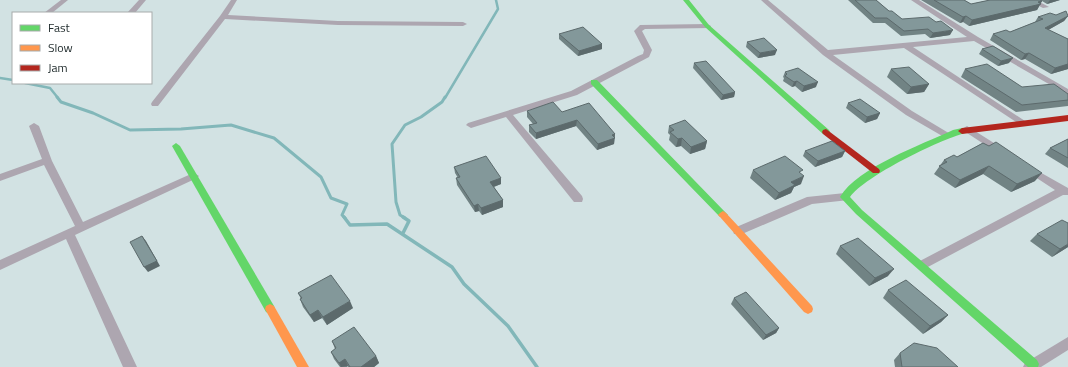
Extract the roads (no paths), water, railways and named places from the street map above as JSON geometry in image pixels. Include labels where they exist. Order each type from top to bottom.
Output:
[{"type":"street","points":[[49,12],[65,0]]},
{"type":"street","points":[[132,12],[143,0]]},
{"type":"street","points":[[154,104],[223,18],[234,0]]},
{"type":"street","points":[[686,0],[707,26],[813,122],[876,171]]},
{"type":"street","points":[[764,0],[826,53],[909,113],[947,135]]},
{"type":"street","points":[[914,0],[975,39],[1067,90]]},
{"type":"street","points":[[1030,0],[1045,7]]},
{"type":"street","points":[[223,18],[338,23],[463,24]]},
{"type":"street","points":[[471,125],[574,93],[646,55],[648,50],[638,31],[643,27],[707,26]]},
{"type":"street","points":[[826,53],[975,39]]},
{"type":"street","points":[[905,46],[1022,123]]},
{"type":"street","points":[[594,82],[738,231],[808,309]]},
{"type":"street","points":[[507,113],[578,199]]},
{"type":"street","points":[[845,197],[847,191],[852,186],[876,171],[947,135],[966,129],[1068,118]]},
{"type":"street","points":[[34,126],[47,161],[80,228]]},
{"type":"street","points":[[966,129],[1065,192]]},
{"type":"street","points":[[176,146],[301,366]]},
{"type":"street","points":[[0,178],[47,161]]},
{"type":"street","points":[[0,265],[194,176]]},
{"type":"street","points":[[922,266],[1065,192]]},
{"type":"street","points":[[738,231],[811,200],[845,197]]},
{"type":"street","points":[[845,197],[859,212],[922,266],[1032,366],[1068,343]]},
{"type":"street","points":[[69,233],[130,367]]},
{"type":"waterway","points":[[445,98],[498,9],[496,0]]},
{"type":"waterway","points":[[0,78],[12,80]]},
{"type":"waterway","points":[[30,84],[50,88],[58,98]]},
{"type":"waterway","points":[[57,97],[61,102],[93,113],[130,130],[181,129],[231,125],[274,138],[321,177],[331,198],[347,204],[342,215],[344,217]]},
{"type":"waterway","points":[[405,218],[400,215],[396,202],[392,144],[405,125],[421,117],[442,102],[445,97]]},
{"type":"waterway","points":[[344,217],[350,225],[387,224],[452,267],[464,284],[508,326],[537,367]]},
{"type":"waterway","points":[[403,217],[409,221],[403,233]]}]
